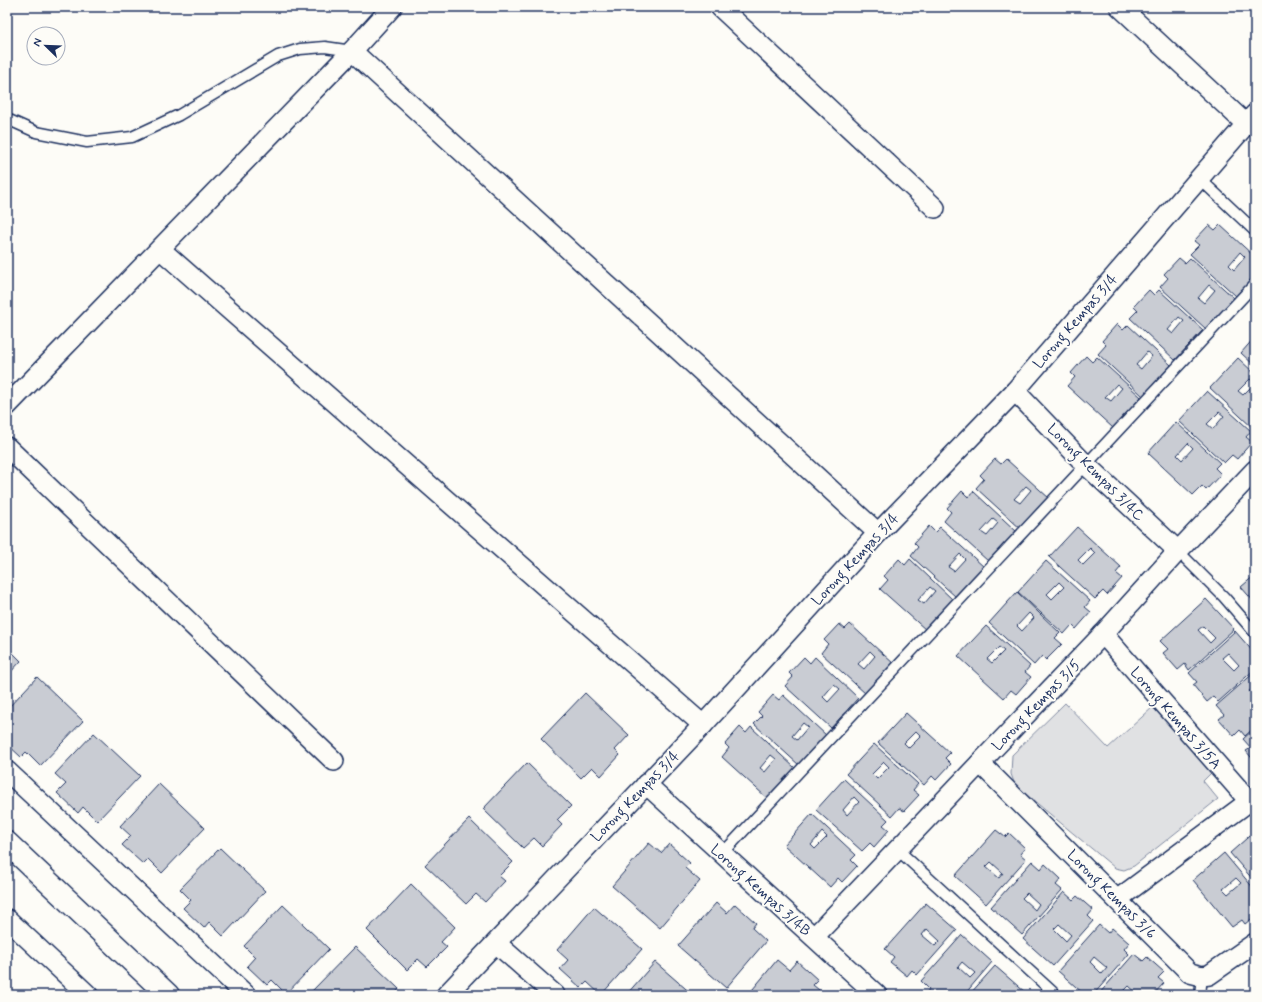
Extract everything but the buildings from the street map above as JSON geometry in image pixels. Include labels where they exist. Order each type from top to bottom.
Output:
[{"type":"street","points":[[7,406],[392,7]]},
{"type":"street","points":[[720,7],[935,208]]},
{"type":"street","points":[[1120,7],[1251,119]]},
{"type":"street","points":[[352,50],[878,533]]},
{"type":"street","name":"Lorong Kempas 3/4","points":[[446,995],[703,726],[878,533],[1015,391],[1251,119]]},
{"type":"street","points":[[160,249],[703,726]]},
{"type":"street","name":"Lorong Kempas 3/4C","points":[[1015,391],[1086,465],[1178,552]]},
{"type":"street","points":[[7,447],[334,761]]},
{"type":"street","name":"Lorong Kempas 3/5","points":[[814,938],[1103,634],[1255,470]]},
{"type":"street","name":"Lorong Kempas 3/5A","points":[[1103,634],[1252,799]]},
{"type":"street","name":"Lorong Kempas 3/6","points":[[980,763],[1118,899],[1190,973],[1202,976]]},
{"type":"street","points":[[7,771],[246,995]]},
{"type":"street","name":"Lorong Kempas 3/4B","points":[[646,784],[877,995]]},
{"type":"street","points":[[1118,899],[1252,799]]},
{"type":"street","points":[[7,843],[168,995]]},
{"type":"street","points":[[7,919],[88,995]]},
{"type":"street","points":[[496,943],[556,995]]},
{"type":"street","points":[[1202,976],[1216,971],[1255,943]]},
{"type":"lane","points":[[7,119],[36,132],[87,142],[132,137],[179,115],[278,56],[300,49],[325,47],[352,50]]},
{"type":"lane","points":[[1200,178],[1255,231]]},
{"type":"lane","points":[[722,854],[1255,284]]},
{"type":"lane","points":[[1178,552],[1224,597],[1255,633]]},
{"type":"lane","points":[[898,850],[1056,995]]},
{"type":"lane","points":[[1200,995],[1202,976]]},
{"type":"shaded area","points":[[1065,703],[1108,748],[1153,707],[1212,772],[1203,781],[1218,799],[1134,866],[1124,870],[1115,868],[1015,785],[1011,774],[1012,755]]}]
